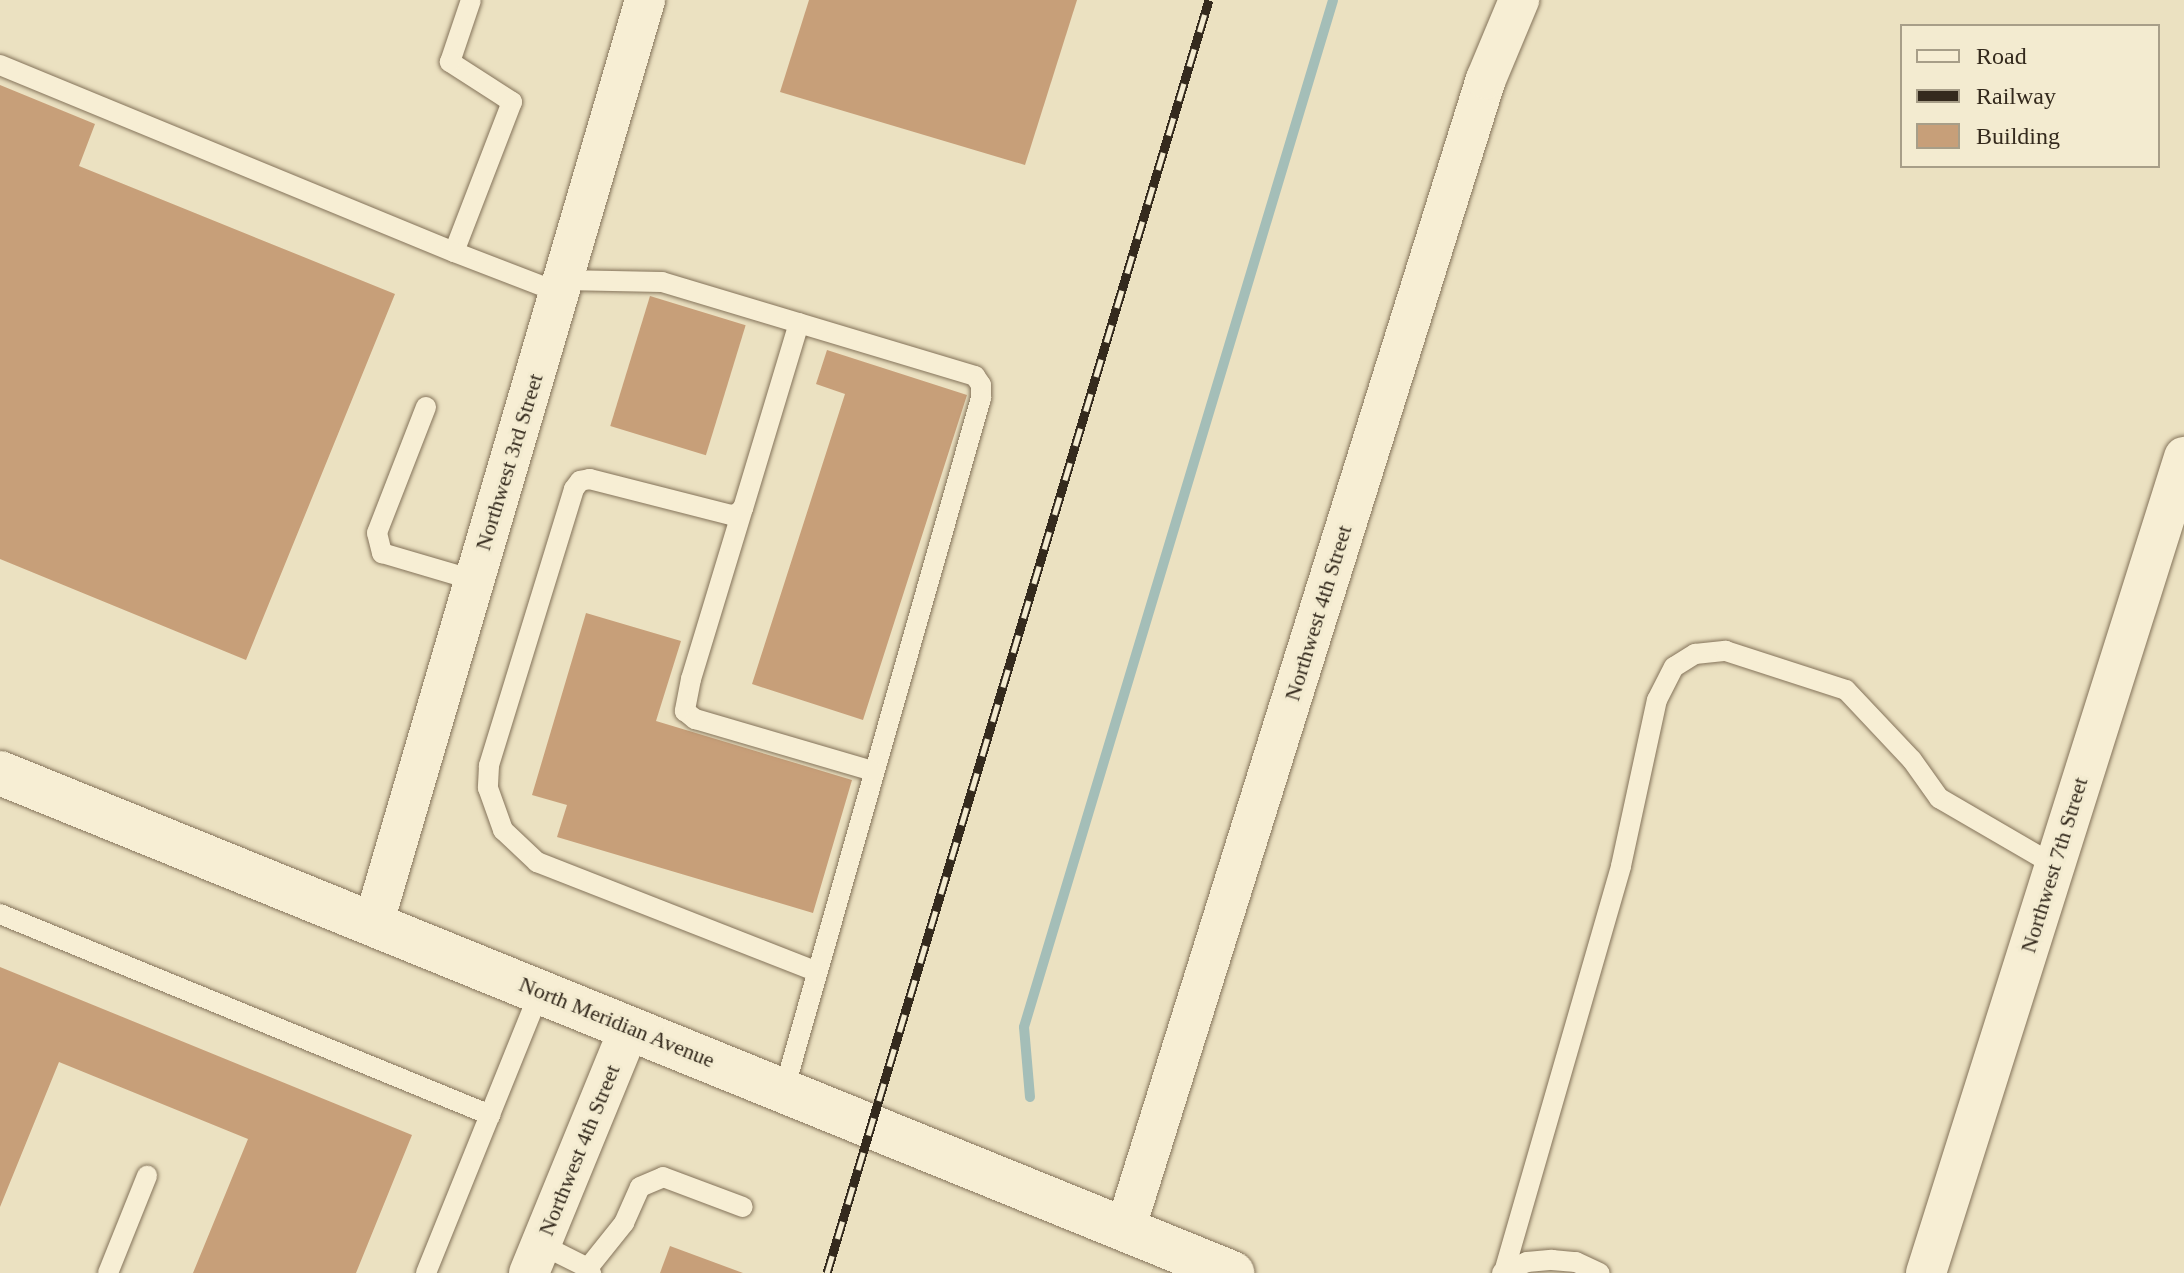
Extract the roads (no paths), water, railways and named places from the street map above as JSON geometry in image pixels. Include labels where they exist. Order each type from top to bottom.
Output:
[{"type":"main road","name":"North Meridian Avenue","points":[[0,773],[1232,1273]]},
{"type":"street","name":"Northwest 3rd Street","points":[[373,925],[645,0]]},
{"type":"street","name":"Northwest 4th Street","points":[[1125,1230],[1486,79],[1519,0]]},
{"type":"street","name":"Northwest 7th Street","points":[[1926,1273],[2184,457]]},
{"type":"street","name":"Northwest 4th Street","points":[[535,1259],[630,1027]]},
{"type":"lane","points":[[454,252],[512,102],[450,62],[471,0]]},
{"type":"lane","points":[[0,65],[454,252],[561,286],[662,282],[975,376],[981,385],[981,398],[784,1090]]},
{"type":"lane","points":[[799,323],[691,679],[685,711],[695,719],[873,771]]},
{"type":"lane","points":[[426,407],[377,533],[382,553],[474,580]]},
{"type":"lane","points":[[743,508],[731,515],[590,479],[580,481],[574,489],[489,766],[488,788],[503,830],[537,862],[817,972]]},
{"type":"lane","points":[[1503,1272],[1621,866],[1657,700],[1674,667],[1695,654],[1726,651],[1846,690],[1912,760],[1939,798],[2054,865]]},
{"type":"lane","points":[[0,914],[490,1115]]},
{"type":"lane","points":[[426,1273],[540,991]]},
{"type":"lane","points":[[108,1273],[147,1176]]},
{"type":"lane","points":[[535,1259],[590,1270],[624,1223],[640,1187],[663,1177],[743,1207]]},
{"type":"lane","points":[[1503,1272],[1527,1262],[1552,1260],[1576,1262],[1600,1273]]},
{"type":"waterway","points":[[1030,1097],[1024,1027],[1333,0]]},
{"type":"railway","points":[[827,1273],[1209,0]]}]
